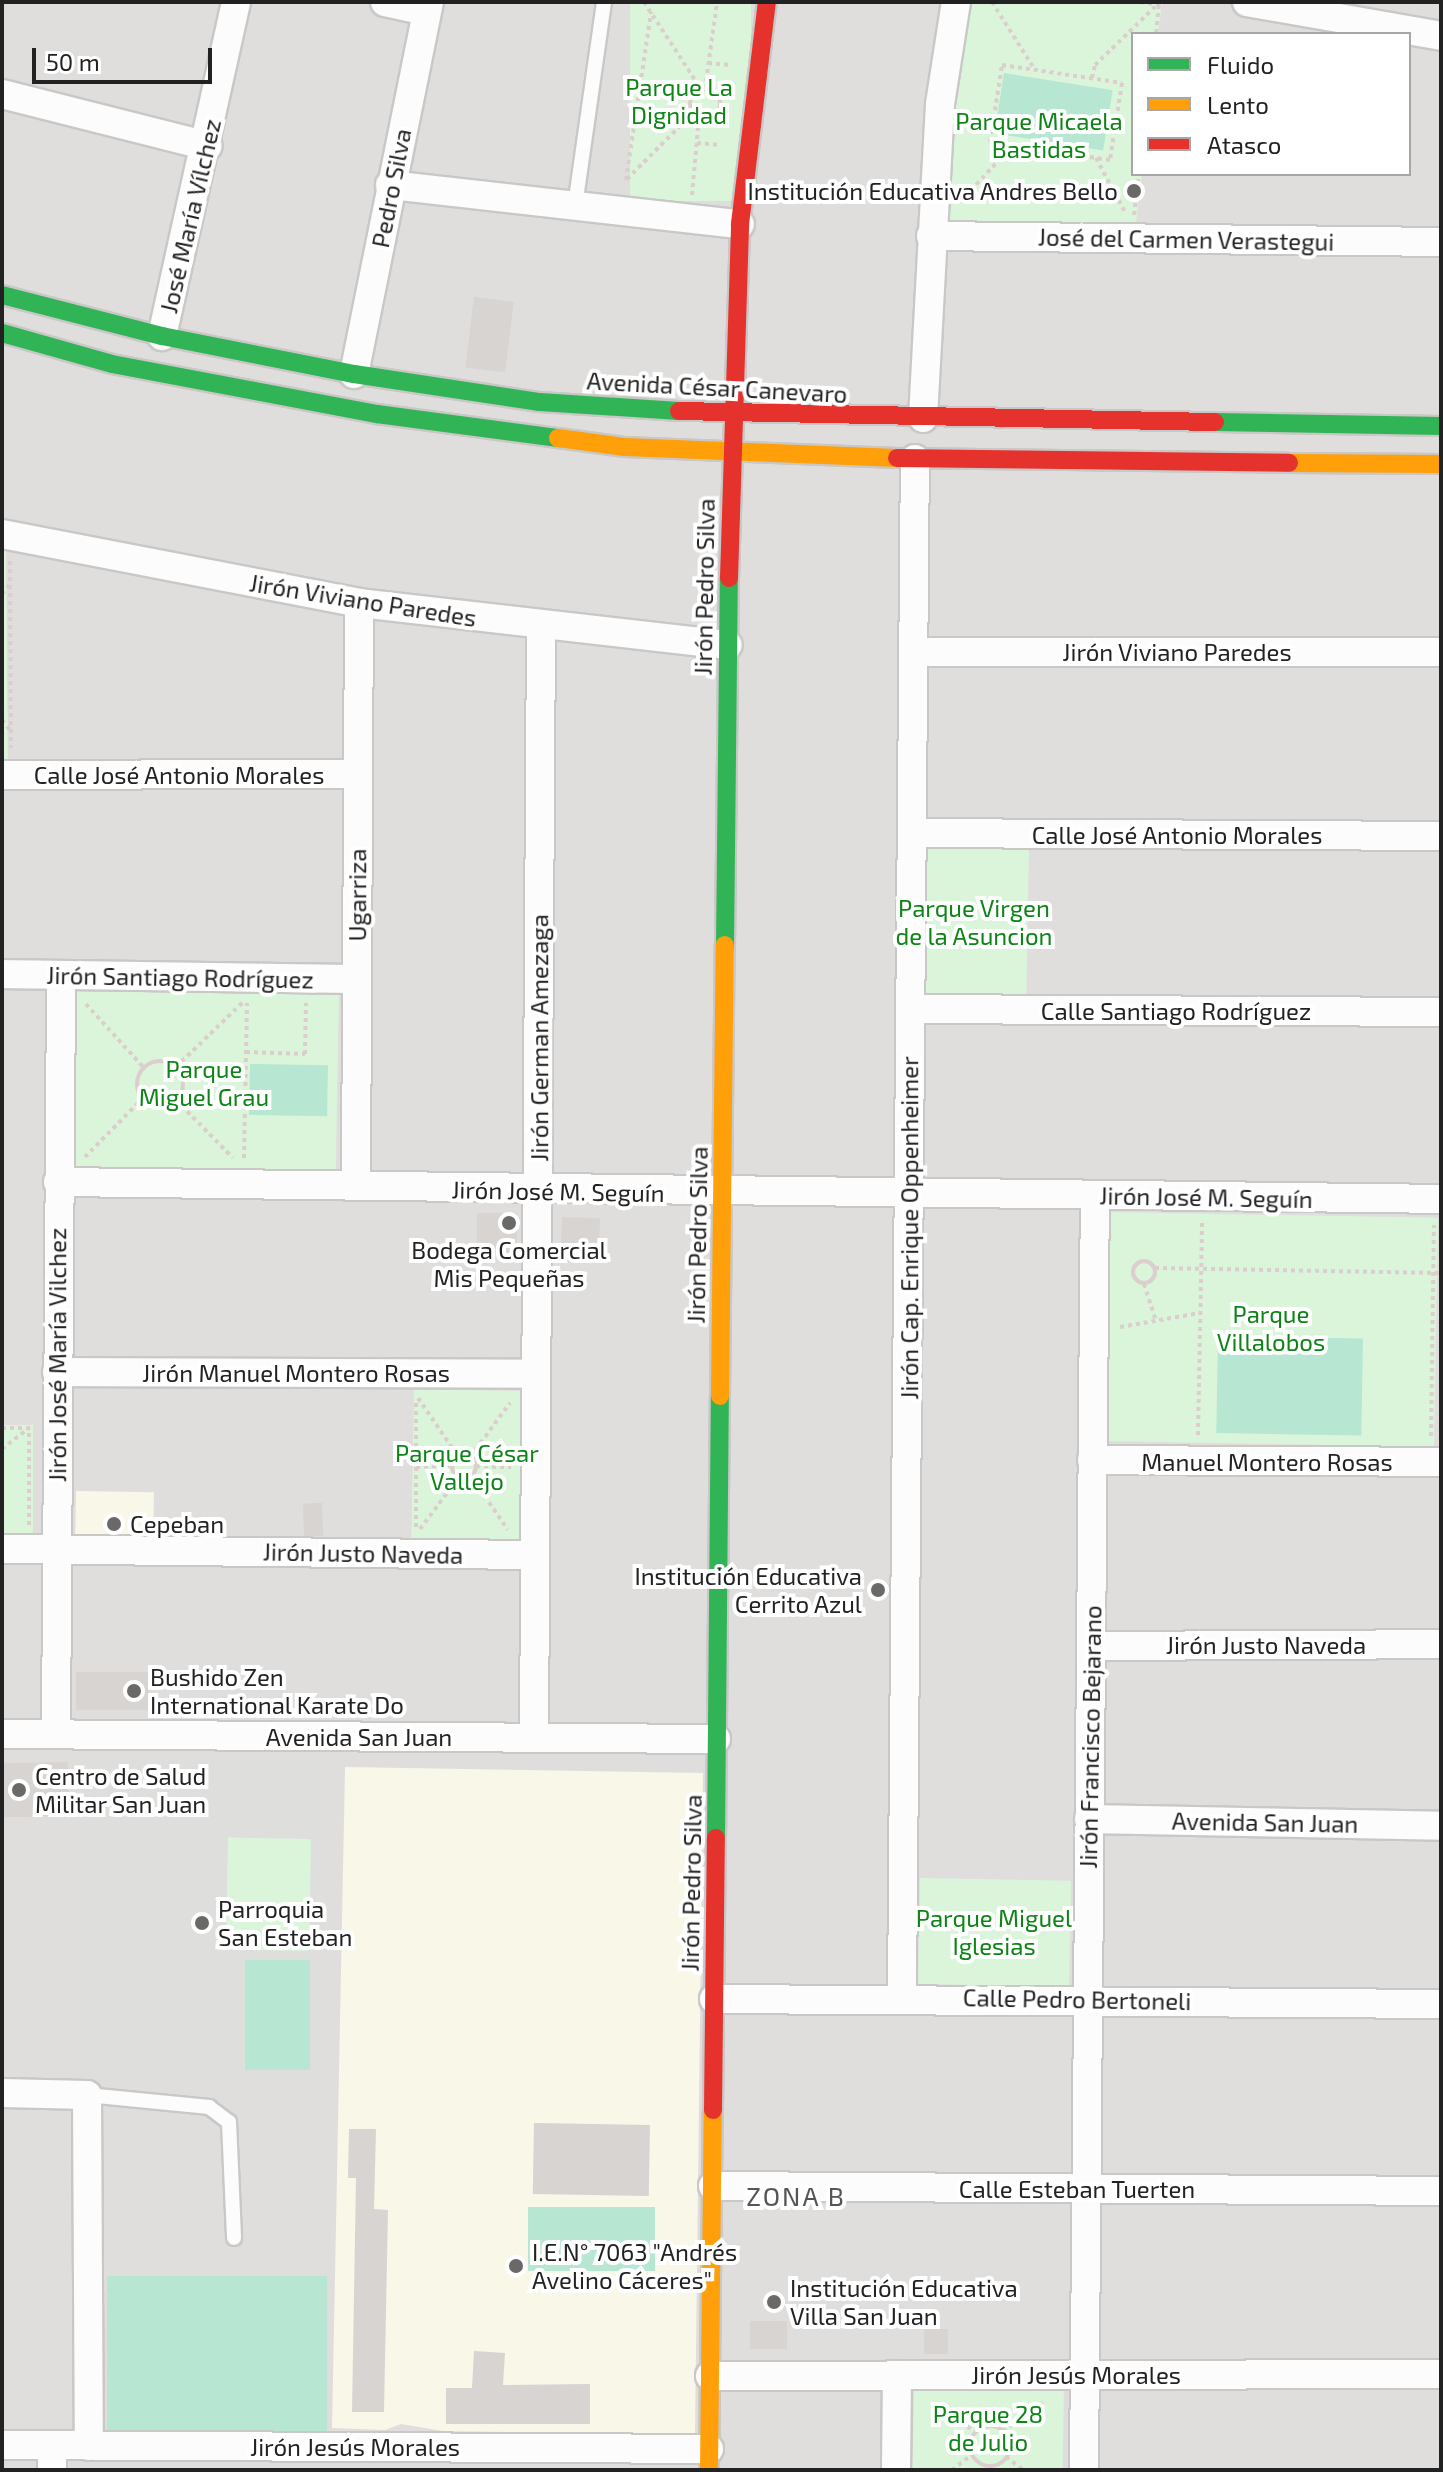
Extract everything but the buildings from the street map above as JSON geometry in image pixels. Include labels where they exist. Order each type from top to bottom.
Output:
[{"type":"main road","name":"Jirón Pedro Silva","points":[[709,2460],[730,450],[740,224],[767,2]]},
{"type":"main road","name":"Avenida César Canevaro","points":[[2,295],[162,336],[354,374],[540,402],[732,415],[1441,426]]},
{"type":"main road","points":[[2,333],[112,364],[377,414],[625,447],[915,459],[1441,464]]},
{"type":"street","name":"José María Vílchez","points":[[162,336],[208,146],[236,2]]},
{"type":"street","points":[[385,2],[428,6]]},
{"type":"street","points":[[923,418],[940,104],[956,2]]},
{"type":"street","points":[[1247,2],[1441,36]]},
{"type":"street","name":"Pedro Silva","points":[[354,374],[428,6]]},
{"type":"street","points":[[2,94],[208,146]]},
{"type":"street","points":[[390,185],[740,224]]},
{"type":"street","name":"José del Carmen Verastegui","points":[[931,236],[1441,242]]},
{"type":"street","name":"Jirón Cap. Enrique Oppenheimer","points":[[902,1997],[915,459]]},
{"type":"street","name":"Jirón Viviano Paredes","points":[[6,535],[359,603],[541,627],[728,645]]},
{"type":"street","name":"Ugarriza","points":[[356,1186],[359,603]]},
{"type":"street","name":"Jirón German Amezaga","points":[[534,1738],[532,1555],[539,1191],[541,627]]},
{"type":"street","name":"Jirón Viviano Paredes","points":[[914,652],[1441,652]]},
{"type":"street","name":"Calle José Antonio Morales","points":[[7,775],[356,774]]},
{"type":"street","name":"Calle José Antonio Morales","points":[[912,833],[1441,836]]},
{"type":"street","name":"Jirón Santiago Rodríguez","points":[[2,974],[70,986],[357,979]]},
{"type":"street","name":"Jirón José María Vilchez","points":[[56,1734],[56,1550],[43,1428],[57,1372],[58,1182],[70,986]]},
{"type":"street","name":"Calle Santiago Rodríguez","points":[[911,1009],[1441,1012]]},
{"type":"street","name":"Jirón José M. Seguín","points":[[58,1182],[539,1191],[1095,1196],[1202,1211],[1438,1209]]},
{"type":"street","name":"Jirón Francisco Bejarano","points":[[1084,2470],[1095,1196]]},
{"type":"street","name":"Jirón Manuel Montero Rosas","points":[[57,1372],[535,1374]]},
{"type":"street","name":"Manuel Montero Rosas","points":[[1092,1460],[1198,1449],[1441,1462]]},
{"type":"street","name":"Jirón Justo Naveda","points":[[2,1549],[532,1555]]},
{"type":"street","name":"Jirón Justo Naveda","points":[[1091,1646],[1441,1644]]},
{"type":"street","name":"Avenida San Juan","points":[[2,1734],[716,1739]]},
{"type":"street","name":"Avenida San Juan","points":[[1089,1819],[1441,1826]]},
{"type":"street","name":"Calle Pedro Bertoneli","points":[[714,1999],[902,1997],[1441,2004]]},
{"type":"street","points":[[2,2093],[87,2095],[89,2446]]},
{"type":"street","name":"Calle Esteban Tuerten","points":[[713,2186],[1441,2191]]},
{"type":"street","name":"Jirón Jesús Morales","points":[[710,2376],[1441,2374]]},
{"type":"street","points":[[896,2470],[897,2375]]},
{"type":"street","name":"Jirón Jesús Morales","points":[[2,2445],[52,2458],[89,2446],[518,2459],[709,2460]]},
{"type":"lane","points":[[575,206],[604,2]]},
{"type":"lane","points":[[87,2095],[209,2107],[229,2122],[234,2238]]},
{"type":"path","points":[[644,2],[703,89],[716,94],[719,106],[712,117],[699,117],[693,113]]},
{"type":"path","points":[[618,188],[693,113],[692,96],[703,89],[717,2]]},
{"type":"path","points":[[992,2],[1035,70]]},
{"type":"path","points":[[1140,2],[1160,4]]},
{"type":"path","points":[[1092,78],[1095,65],[1160,4]]},
{"type":"path","points":[[1156,32],[1160,4]]},
{"type":"path","points":[[626,180],[651,12]]},
{"type":"path","points":[[1002,65],[1092,78],[1122,83],[1110,160],[990,142],[1002,65]]},
{"type":"path","points":[[691,205],[699,117]]},
{"type":"path","points":[[697,143],[731,147]]},
{"type":"path","points":[[931,236],[1013,145]]},
{"type":"path","points":[[1096,158],[1133,227],[1139,176]]},
{"type":"path","points":[[6,535],[10,584],[11,732],[7,775]]},
{"type":"path","points":[[2,594],[10,584]]},
{"type":"path","points":[[2,720],[11,732]]},
{"type":"path","points":[[70,986],[94,996]]},
{"type":"path","points":[[70,986],[78,1011]]},
{"type":"path","points":[[70,986],[144,1068]]},
{"type":"path","points":[[232,998],[262,999]]},
{"type":"path","points":[[176,1067],[248,998]]},
{"type":"path","points":[[176,1100],[244,1169],[248,998]]},
{"type":"path","points":[[292,999],[320,1000]]},
{"type":"path","points":[[246,1052],[305,1054],[307,999]]},
{"type":"path","points":[[161,1061],[176,1067],[183,1085],[176,1100],[161,1107],[142,1099],[137,1085],[144,1068],[161,1061]]},
{"type":"path","points":[[76,1151],[76,1166],[142,1099]]},
{"type":"path","points":[[1415,1440],[1431,1440],[1433,1273],[1438,1209]]},
{"type":"path","points":[[1198,1449],[1202,1211]]},
{"type":"path","points":[[1156,1320],[1144,1284],[1134,1275],[1136,1265],[1146,1262],[1155,1268],[1441,1273]]},
{"type":"path","points":[[1144,1284],[1154,1279],[1155,1268]]},
{"type":"path","points":[[1110,1329],[1200,1313]]},
{"type":"path","points":[[416,1396],[431,1392]]},
{"type":"path","points":[[471,1456],[517,1392],[517,1407]]},
{"type":"path","points":[[416,1396],[416,1535],[459,1477],[471,1476]]},
{"type":"path","points":[[416,1396],[457,1455]]},
{"type":"path","points":[[2,1428],[43,1428]]},
{"type":"path","points":[[2,1449],[43,1428]]},
{"type":"path","points":[[29,1536],[43,1428]]},
{"type":"path","points":[[1183,1436],[1198,1449]]},
{"type":"path","points":[[1198,1449],[1214,1437]]},
{"type":"path","points":[[457,1455],[471,1456]]},
{"type":"path","points":[[452,1466],[457,1455]]},
{"type":"path","points":[[471,1456],[476,1466]]},
{"type":"path","points":[[416,1467],[452,1466]]},
{"type":"path","points":[[452,1466],[459,1477]]},
{"type":"path","points":[[471,1476],[476,1466]]},
{"type":"path","points":[[476,1466],[517,1467]]},
{"type":"path","points":[[471,1476],[516,1541],[532,1555]]},
{"type":"path","points":[[952,2470],[971,2455],[975,2432],[988,2426],[1008,2437],[1006,2457]]},
{"type":"path","points":[[971,2455],[991,2466],[1006,2457]]},
{"type":"path","points":[[1006,2457],[1023,2470]]},
{"type":"shaded area","points":[[2,2],[1441,2],[1441,2470],[2,2470]]},
{"type":"shaded area","name":"Cepeban","points":[[76,1491],[154,1492],[153,1535],[75,1534]]},
{"type":"shaded area","name":"Parroquia San Esteban","points":[[79,1765],[327,1765],[327,2079],[79,2079]]},
{"type":"shaded area","points":[[345,1767],[703,1773],[695,2435],[443,2431],[401,2424],[385,2430],[332,2428]]},
{"type":"green space","name":"Parque La Dignidad","points":[[630,2],[751,2],[751,201],[630,201]]},
{"type":"green space","name":"Parque Micaela Bastidas","points":[[966,2],[1162,3],[1158,32],[1131,32],[1131,176],[1142,176],[1135,231],[939,225]]},
{"type":"green space","points":[[1004,73],[1113,90],[1103,150],[994,133]]},
{"type":"green space","points":[[2,545],[6,546],[8,763],[2,763]]},
{"type":"green space","name":"Parque Virgen de la Asuncion","points":[[922,843],[1029,845],[1026,1001],[919,999]]},
{"type":"green space","name":"Parque Miguel Grau","points":[[74,988],[339,993],[336,1177],[71,1172]]},
{"type":"green space","points":[[250,1064],[328,1065],[327,1116],[249,1115]]},
{"type":"green space","name":"Parque Villalobos","points":[[1107,1212],[1438,1218],[1434,1447],[1103,1441]]},
{"type":"green space","points":[[1218,1336],[1363,1339],[1361,1436],[1216,1433]]},
{"type":"green space","name":"Parque César Vallejo","points":[[414,1389],[522,1391],[519,1545],[411,1543]]},
{"type":"green space","points":[[2,1425],[33,1425],[33,1540],[2,1540]]},
{"type":"green space","points":[[228,1838],[311,1839],[309,1951],[226,1950]]},
{"type":"green space","name":"Parque Miguel Iglesias","points":[[920,1878],[1071,1881],[1069,1987],[918,1984]]},
{"type":"green space","points":[[245,1960],[310,1960],[310,2070],[245,2070]]},
{"type":"green space","points":[[528,2207],[655,2207],[655,2271],[528,2271]]},
{"type":"green space","points":[[107,2276],[327,2276],[327,2431],[107,2431]]},
{"type":"green space","name":"Parque 28 de Julio","points":[[914,2386],[1064,2389],[1063,2470],[913,2470]]},
{"type":"traffic: fast","points":[[2,295],[162,336],[354,374],[540,402],[679,411]]},
{"type":"traffic: fast","points":[[2,333],[112,364],[377,414],[558,438]]},
{"type":"traffic: fast","points":[[1215,422],[1441,426]]},
{"type":"traffic: fast","points":[[725,945],[729,578]]},
{"type":"traffic: fast","points":[[716,1838],[720,1396]]},
{"type":"traffic: slow","points":[[558,438],[625,447],[897,458]]},
{"type":"traffic: slow","points":[[1289,463],[1441,464]]},
{"type":"traffic: slow","points":[[720,1396],[725,945]]},
{"type":"traffic: slow","points":[[709,2470],[713,2110]]},
{"type":"traffic: jam","points":[[729,578],[740,224],[767,2]]},
{"type":"traffic: jam","points":[[679,411],[1215,422]]},
{"type":"traffic: jam","points":[[897,458],[1289,463]]},
{"type":"traffic: jam","points":[[713,2110],[716,1838]]},
{"type":"place","name":"Institución Educativa Andres Bello","points":[[1134,191]]},
{"type":"place","name":"Bodega Comercial Mis Pequeñas","points":[[509,1223]]},
{"type":"place","name":"Cepeban","points":[[114,1524]]},
{"type":"place","name":"Institución Educativa Cerrito Azul","points":[[878,1590]]},
{"type":"place","name":"Bushido Zen International Karate Do","points":[[134,1691]]},
{"type":"place","name":"Centro de Salud Militar San Juan","points":[[19,1790]]},
{"type":"place","name":"Parroquia San Esteban","points":[[202,1923]]},
{"type":"place","name":"I.E.N° 7063 \"Andrés Avelino Cáceres\"","points":[[516,2266]]},
{"type":"place","name":"Institución Educativa Villa San Juan","points":[[774,2302]]},
{"type":"district","name":"ZONA B","points":[[796,2196]]}]
